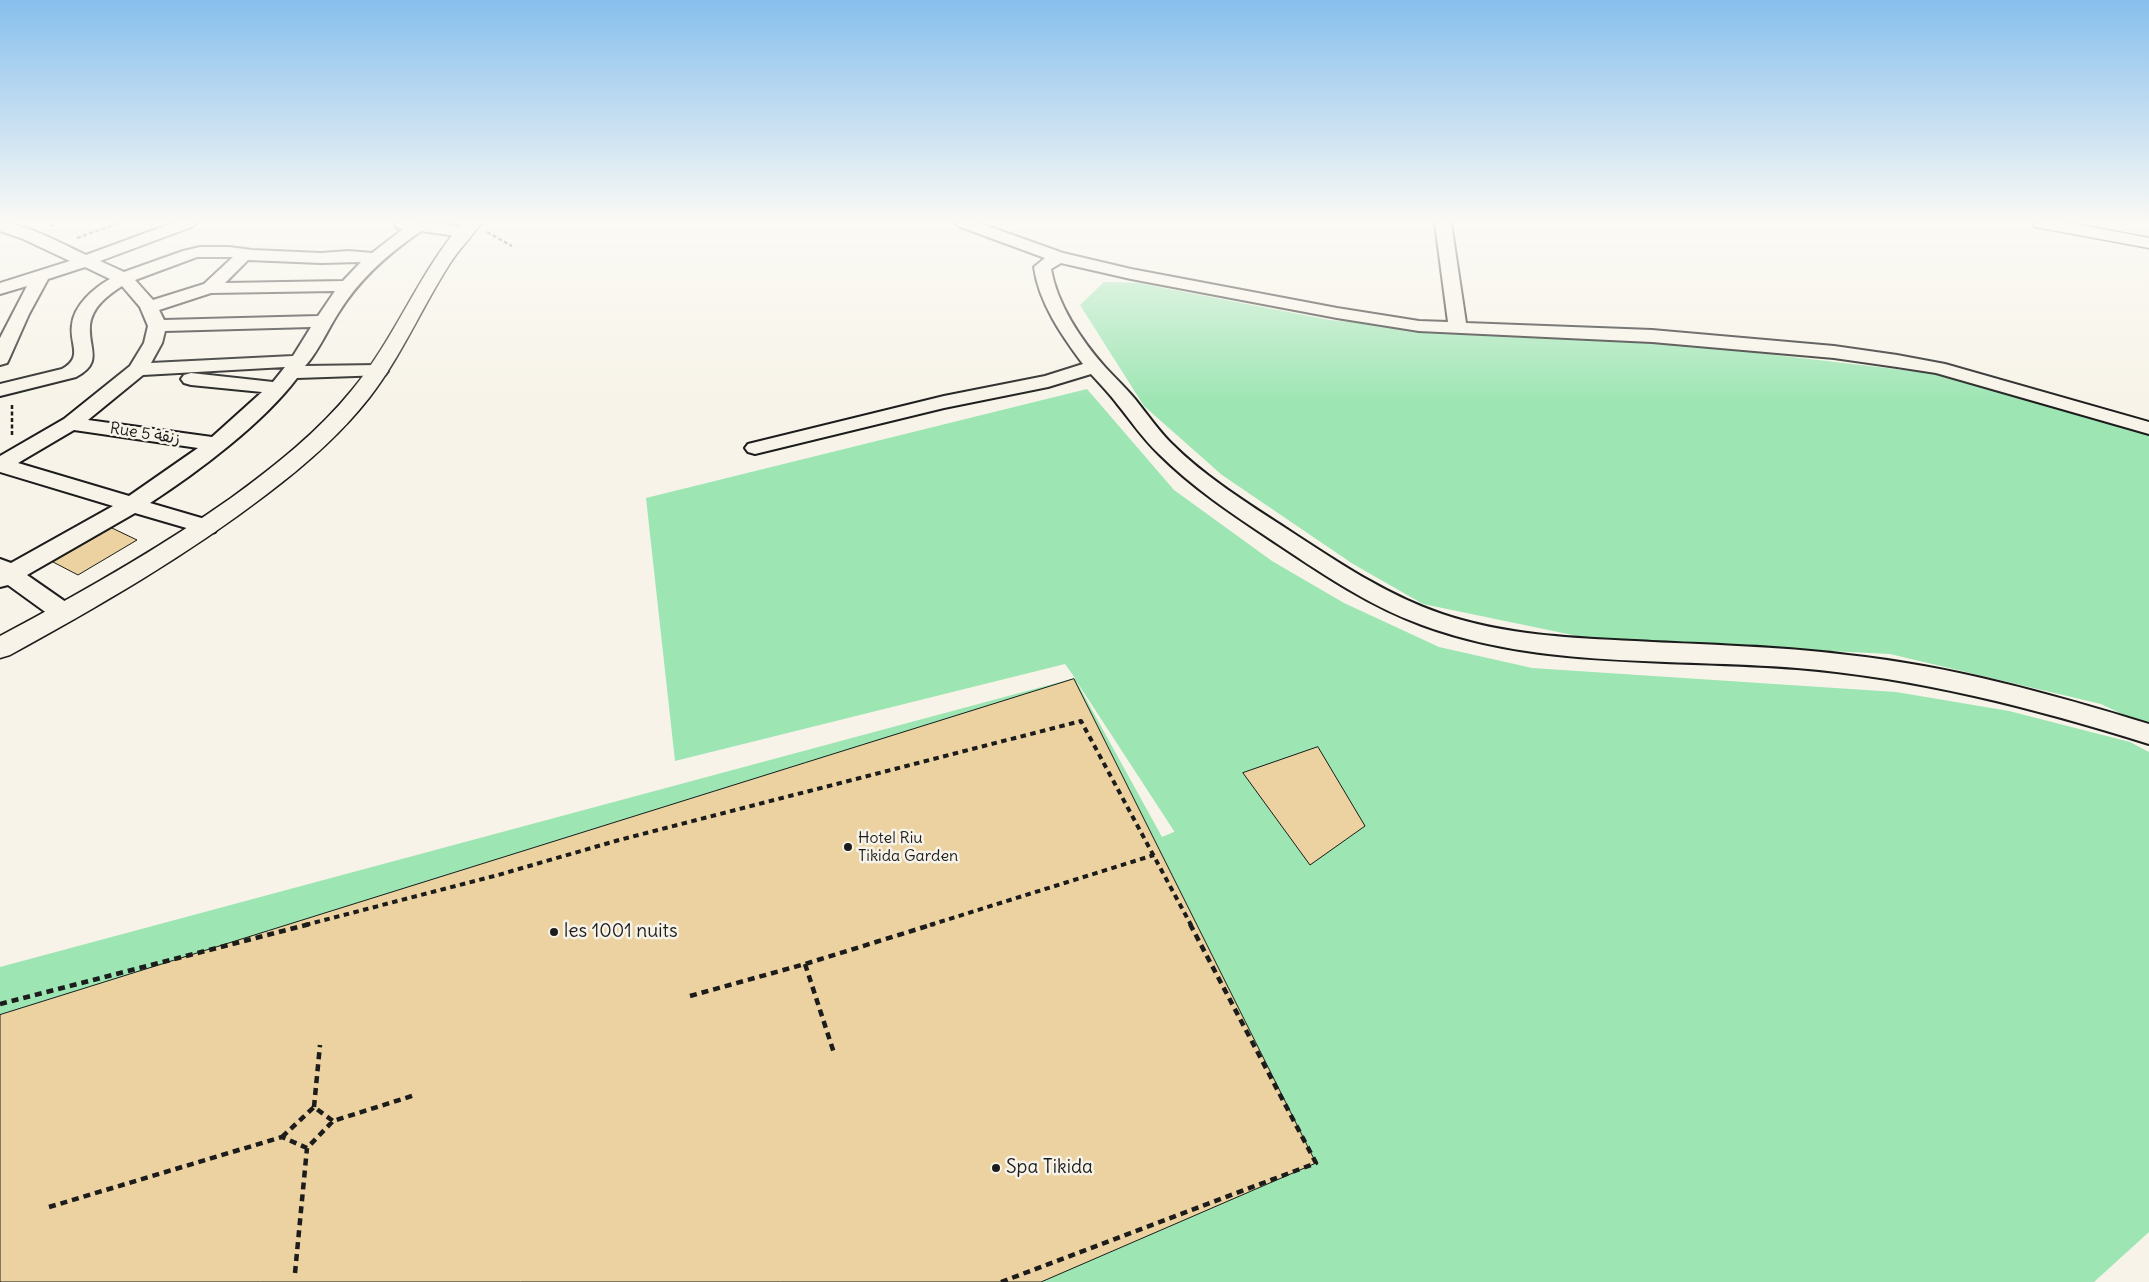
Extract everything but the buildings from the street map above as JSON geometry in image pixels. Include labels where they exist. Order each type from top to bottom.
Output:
[{"type":"street","points":[[0,289],[19,283]]},
{"type":"street","points":[[1,353],[37,283]]},
{"type":"street","points":[[6,388],[76,370],[82,365],[85,357],[80,332],[82,318],[92,301],[116,283]]},
{"type":"street","points":[[127,283],[139,293],[149,307],[157,326],[153,343],[136,371],[71,423],[0,465],[207,527]]},
{"type":"street","points":[[210,288],[216,283]]},
{"type":"street","points":[[3,573],[89,532],[133,505],[187,468],[240,426],[296,367],[324,321],[351,283]]},
{"type":"street","points":[[0,648],[119,583],[207,527],[284,469],[330,429],[361,394],[378,371],[428,283]]},
{"type":"street","points":[[1044,283],[1066,325],[1095,367],[1122,396],[1142,424],[1166,450],[1219,494],[1325,564],[1387,599],[1431,619],[1496,636],[1583,649],[1758,656],[1852,664],[1910,672],[1990,688],[2058,705],[2149,734]]},
{"type":"street","points":[[1178,283],[1337,313],[1419,326],[1652,336],[1834,352],[1897,361],[1938,368],[2149,428]]},
{"type":"street","points":[[1452,283],[1458,328]]},
{"type":"street","points":[[149,307],[210,288],[348,286]]},
{"type":"street","points":[[157,326],[324,321]]},
{"type":"street","points":[[136,371],[296,367],[378,371]]},
{"type":"street","points":[[755,448],[944,402],[1048,381],[1095,367]]},
{"type":"street","points":[[136,371],[278,388]]},
{"type":"street","name":"Rue 5 زنقة","points":[[71,423],[171,439],[218,444]]},
{"type":"street","points":[[3,573],[64,613]]},
{"type":"path","points":[[6,388],[11,459]]},
{"type":"path","points":[[0,1004],[498,875],[618,840],[1081,721],[1154,855],[1316,1163],[1001,1282]]},
{"type":"path","points":[[690,996],[805,964],[1154,855]]},
{"type":"path","points":[[805,964],[834,1053]]},
{"type":"path","points":[[49,1206],[282,1137],[314,1107],[320,1044]]},
{"type":"path","points":[[295,1273],[307,1148],[333,1121],[415,1096]]},
{"type":"path","points":[[314,1107],[333,1121]]},
{"type":"path","points":[[282,1137],[307,1148]]},
{"type":"green space","points":[[1103,283],[1138,283],[1330,320],[1507,336],[1673,343],[1938,374],[2083,414],[2149,435],[2149,727],[2101,704],[1890,654],[1592,639],[1423,604],[1353,564],[1222,475],[1144,406],[1080,305]]},
{"type":"green space","points":[[1087,389],[1174,490],[1272,561],[1344,603],[1439,647],[1532,668],[1896,692],[2009,711],[2130,742],[2149,752],[2149,1232],[2094,1282],[0,1282],[0,967],[1075,678],[1065,664],[675,761],[646,498]],"holes":[[[1075,679],[1174,831],[1162,837]]]},
{"type":"place","name":"Hotel Riu Tikida Garden","points":[[848,847]]},
{"type":"place","name":"les 1001 nuits","points":[[554,932]]},
{"type":"place","name":"Spa Tikida","points":[[996,1168]]}]
